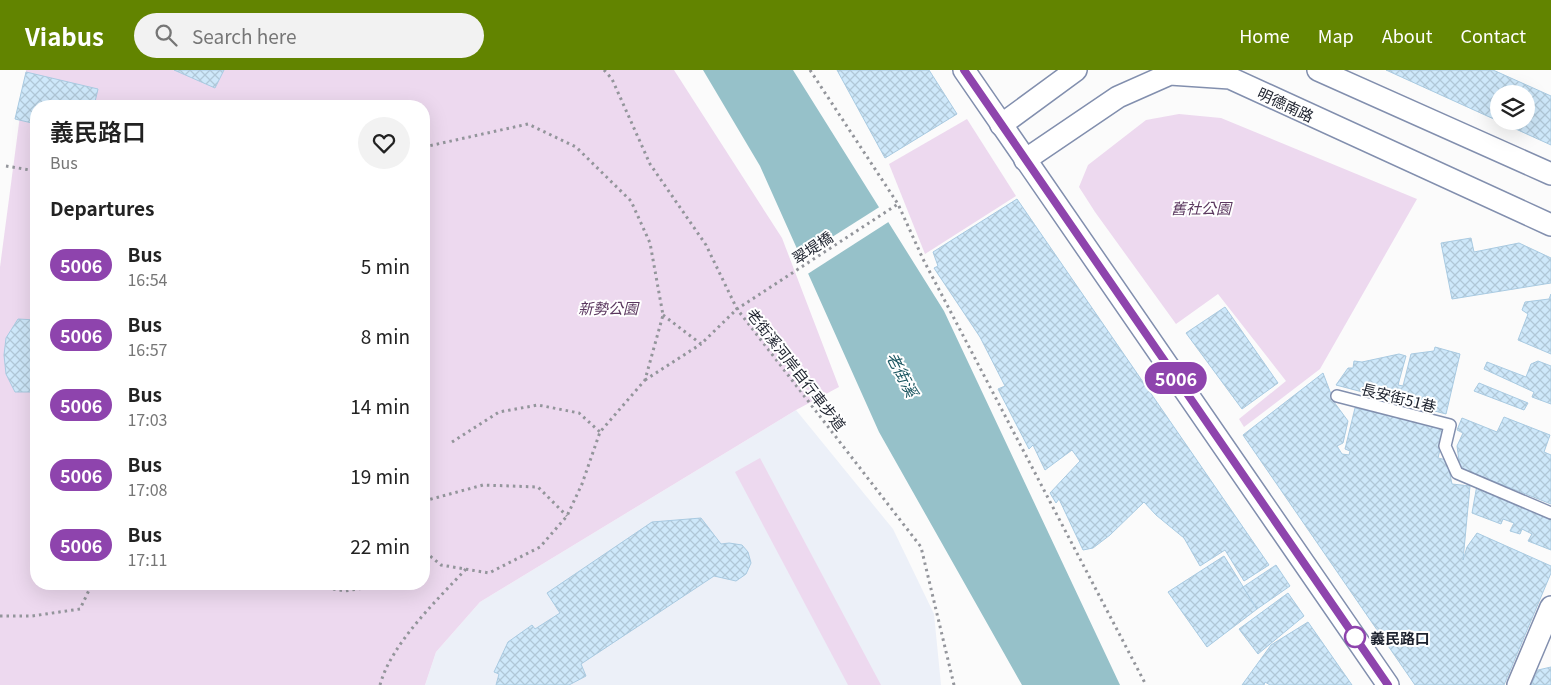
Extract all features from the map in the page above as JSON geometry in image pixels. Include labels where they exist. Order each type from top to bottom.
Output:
[{"type":"street","points":[[964,70],[1388,685]]},
{"type":"street","points":[[1002,125],[1076,70]]},
{"type":"street","points":[[1318,70],[1551,174]]},
{"type":"street","name":"明德南路","points":[[1025,160],[1118,97],[1170,74],[1191,73],[1230,78],[1551,225]]},
{"type":"street","points":[[1518,685],[1546,631],[1551,607]]},
{"type":"lane","name":"長安街51巷","points":[[1337,396],[1450,425],[1445,446],[1457,473],[1551,514]]},
{"type":"path","name":"老街溪河岸自行車步道","points":[[604,70],[612,79],[650,164],[706,245],[737,309],[921,547],[954,685]]},
{"type":"path","points":[[810,70],[898,204],[923,259],[1146,685]]},
{"type":"path","points":[[430,146],[528,124],[576,147],[631,201],[650,243],[663,315],[644,380],[600,432],[582,484],[567,516],[540,547],[489,572],[441,565],[430,556]]},
{"type":"path","points":[[6,166],[30,170]]},
{"type":"path","name":"翠堤橋","points":[[644,380],[700,344],[737,309],[898,204]]},
{"type":"path","points":[[663,315],[700,344]]},
{"type":"path","points":[[452,442],[499,412],[538,405],[579,413],[600,432]]},
{"type":"path","points":[[430,499],[483,484],[538,486],[567,516]]},
{"type":"path","points":[[380,685],[383,673],[419,620],[466,569]]},
{"type":"path","points":[[0,616],[32,616],[80,609],[89,590]]},
{"type":"shaded area","points":[[796,410],[893,529],[934,614],[941,685],[425,685],[436,652],[480,602]]},
{"type":"green space","name":"新勢公園","points":[[26,70],[674,70],[782,238],[839,387],[796,410],[480,602],[436,652],[425,685],[0,685],[0,267]]},
{"type":"green space","name":"舊社公園","points":[[1179,114],[1221,118],[1417,199],[1320,369],[1244,427],[1239,419],[1286,381],[1218,294],[1176,324],[1079,187],[1088,165],[1146,120]]},
{"type":"green space","points":[[967,119],[1016,196],[925,254],[889,164]]},
{"type":"green space","points":[[760,458],[881,685],[848,685],[735,472]]},
{"type":"water","name":"老街溪","points":[[703,70],[793,70],[944,311],[1120,685],[1022,685],[879,432],[760,166]]},
{"type":"pier","points":[[881,206],[890,221],[806,275],[799,258]]},
{"type":"building","points":[[174,70],[224,70],[215,88]]},
{"type":"building","points":[[837,70],[929,70],[957,114],[885,158]]},
{"type":"building","points":[[1386,70],[1493,70],[1526,85],[1490,85],[1490,117]]},
{"type":"building","points":[[26,72],[98,89],[95,100],[30,100],[30,123],[15,119]]},
{"type":"building","points":[[1535,89],[1551,96],[1551,145],[1518,130],[1535,130]]},
{"type":"building","points":[[1017,199],[1269,565],[1244,581],[1225,550],[1200,566],[1184,538],[1156,515],[1144,502],[1110,535],[1093,548],[1083,550],[1059,499],[1056,503],[1050,493],[1080,461],[1072,450],[1045,470],[1033,445],[1029,449],[998,389],[1005,386],[980,337],[934,268],[938,266],[933,252]]},
{"type":"building","points":[[1471,238],[1474,252],[1519,243],[1551,258],[1551,283],[1452,299],[1441,243]]},
{"type":"building","points":[[1551,294],[1551,354],[1518,340],[1528,314],[1522,310],[1525,302],[1549,299]]},
{"type":"building","points":[[1225,307],[1278,383],[1242,409],[1186,333]]},
{"type":"building","points":[[18,319],[30,320],[30,392],[15,392],[6,374],[4,355],[6,338]]},
{"type":"building","points":[[1435,347],[1460,354],[1446,414],[1336,385],[1348,368],[1353,368],[1354,361],[1362,362],[1399,354],[1406,356],[1398,385],[1403,386],[1411,354],[1434,351]]},
{"type":"building","points":[[1538,361],[1551,366],[1551,404],[1532,397],[1534,392],[1484,369],[1487,362],[1526,377],[1531,364]]},
{"type":"building","points":[[1323,373],[1334,402],[1348,421],[1343,443],[1337,446],[1342,454],[1349,455],[1350,451],[1345,449],[1355,408],[1445,428],[1438,458],[1447,460],[1452,484],[1470,486],[1463,560],[1467,547],[1477,533],[1551,566],[1551,573],[1504,685],[1415,685],[1243,435]]},
{"type":"building","points":[[1479,383],[1528,403],[1524,410],[1474,391]]},
{"type":"building","points":[[1504,417],[1550,435],[1544,452],[1551,455],[1551,504],[1460,468],[1457,446],[1463,433],[1457,430],[1462,418],[1497,432]]},
{"type":"building","points":[[1477,485],[1551,518],[1551,550],[1528,541],[1532,534],[1522,529],[1520,534],[1510,531],[1514,523],[1503,519],[1501,524],[1472,513]]},
{"type":"building","points":[[701,518],[721,544],[742,545],[748,552],[751,563],[746,574],[736,581],[714,576],[581,664],[586,676],[569,685],[496,685],[499,674],[494,672],[508,642],[532,625],[535,629],[560,613],[547,593],[652,522]]},
{"type":"building","points":[[1224,556],[1257,609],[1207,647],[1168,592]]},
{"type":"building","points":[[1276,565],[1290,586],[1257,609],[1243,587]]},
{"type":"building","points":[[1288,593],[1304,616],[1258,654],[1239,629]]},
{"type":"building","points":[[1308,622],[1352,685],[1270,685],[1265,682],[1264,685],[1242,685],[1271,645]]},
{"type":"building","points":[[1551,667],[1551,685],[1531,685],[1538,670]]},
{"type":"bus line","name":"5006","points":[[964,70],[1388,685]]},
{"type":"place","name":"義民路口","points":[[1355,637]]}]
